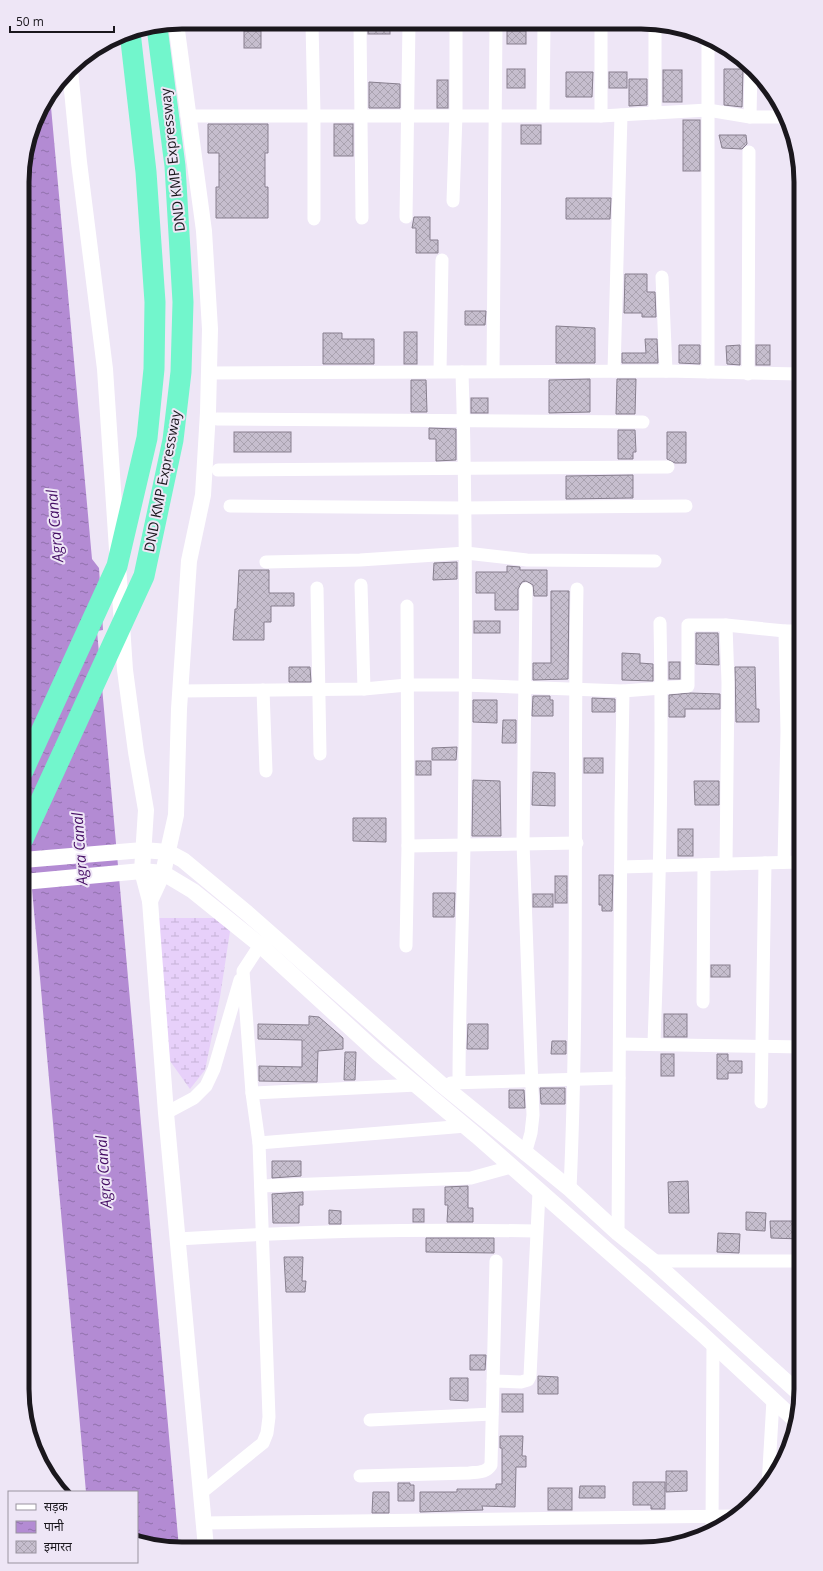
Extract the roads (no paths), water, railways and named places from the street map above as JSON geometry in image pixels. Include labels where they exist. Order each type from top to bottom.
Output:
[{"type":"highway","name":"DND KMP Expressway","points":[[29,826],[144,576],[173,440],[181,372],[183,302],[175,166],[158,31]]},
{"type":"highway","name":"DND KMP Expressway","points":[[29,758],[117,566],[147,438],[154,370],[155,302],[146,172],[131,38]]},
{"type":"street","points":[[150,901],[163,873],[177,800],[180,692],[189,561],[203,495],[209,373],[210,328],[204,231],[187,116],[177,29]]},
{"type":"street","points":[[312,29],[314,220]]},
{"type":"street","points":[[360,29],[362,218]]},
{"type":"street","points":[[406,217],[409,29]]},
{"type":"street","points":[[453,201],[456,115],[456,29]]},
{"type":"street","points":[[493,371],[492,275],[496,115],[496,29]]},
{"type":"street","points":[[543,116],[544,29]]},
{"type":"street","points":[[601,29],[601,116]]},
{"type":"street","points":[[654,112],[655,29]]},
{"type":"street","points":[[708,45],[708,372]]},
{"type":"street","points":[[750,75],[750,117]]},
{"type":"street","points":[[71,77],[79,162],[105,369],[125,670],[136,752],[146,810],[137,850],[137,872],[150,901],[166,1114],[206,1542]]},
{"type":"street","points":[[187,116],[314,114],[362,116],[601,116],[708,110],[750,117],[779,117]]},
{"type":"street","points":[[614,371],[621,115]]},
{"type":"street","points":[[748,374],[749,152]]},
{"type":"street","points":[[440,371],[442,260]]},
{"type":"street","points":[[662,277],[666,371]]},
{"type":"street","points":[[209,373],[666,371],[794,374]]},
{"type":"street","points":[[459,1082],[459,998],[464,844],[466,553],[462,372]]},
{"type":"street","points":[[217,419],[644,422]]},
{"type":"street","points":[[218,470],[668,467]]},
{"type":"street","points":[[230,506],[464,508],[686,506]]},
{"type":"street","points":[[266,562],[360,560],[466,553],[527,560],[655,561]]},
{"type":"street","points":[[361,585],[364,689]]},
{"type":"street","points":[[317,588],[320,754]]},
{"type":"street","points":[[525,1154],[532,1124],[523,843],[526,589]]},
{"type":"street","points":[[570,1189],[575,1080],[577,843],[575,691],[577,589]]},
{"type":"street","points":[[406,946],[408,846],[407,606]]},
{"type":"street","points":[[654,1043],[660,867],[662,688],[660,623]]},
{"type":"street","points":[[180,692],[364,689],[407,685],[524,687],[575,691],[623,691],[688,686],[688,625],[726,625],[785,631],[794,630]]},
{"type":"street","points":[[726,625],[728,683],[726,864]]},
{"type":"street","points":[[784,862],[787,732],[785,631]]},
{"type":"street","points":[[263,690],[266,771]]},
{"type":"street","points":[[618,1233],[623,691]]},
{"type":"street","points":[[408,846],[577,843]]},
{"type":"street","points":[[29,859],[137,850],[168,852],[183,860],[247,913],[441,1084],[525,1154],[570,1189],[618,1233],[653,1261],[794,1389]]},
{"type":"street","points":[[621,867],[794,862]]},
{"type":"street","points":[[761,1102],[765,863]]},
{"type":"street","points":[[703,1002],[704,865]]},
{"type":"street","points":[[29,881],[137,872],[163,873],[193,891],[260,945],[378,1053],[466,1126],[713,1344],[791,1417]]},
{"type":"street","points":[[166,1114],[194,1098],[206,1086],[216,1063],[243,971],[260,945]]},
{"type":"street","points":[[201,1493],[263,1443],[267,1433],[269,1416],[259,1143],[252,1093],[243,971]]},
{"type":"street","points":[[620,1044],[654,1043],[794,1047]]},
{"type":"street","points":[[441,1084],[459,1082],[619,1078]]},
{"type":"street","points":[[252,1093],[417,1085]]},
{"type":"street","points":[[259,1143],[466,1126]]},
{"type":"street","points":[[261,1186],[472,1178],[511,1167]]},
{"type":"street","points":[[493,1381],[521,1382],[528,1380],[530,1376],[539,1192]]},
{"type":"street","points":[[178,1239],[263,1233],[411,1229],[536,1231]]},
{"type":"street","points":[[360,1476],[469,1473],[488,1470],[492,1461],[496,1261]]},
{"type":"street","points":[[653,1261],[794,1261]]},
{"type":"street","points":[[712,1525],[713,1344]]},
{"type":"street","points":[[769,1473],[773,1400]]},
{"type":"street","points":[[370,1420],[492,1414]]},
{"type":"street","points":[[204,1522],[725,1516]]},
{"type":"water","name":"Agra Canal","points":[[51,103],[92,559],[99,568],[103,630],[97,631],[178,1542],[162,1541],[138,1536],[138,1491],[86,1491],[29,855],[29,172],[34,142]]}]
